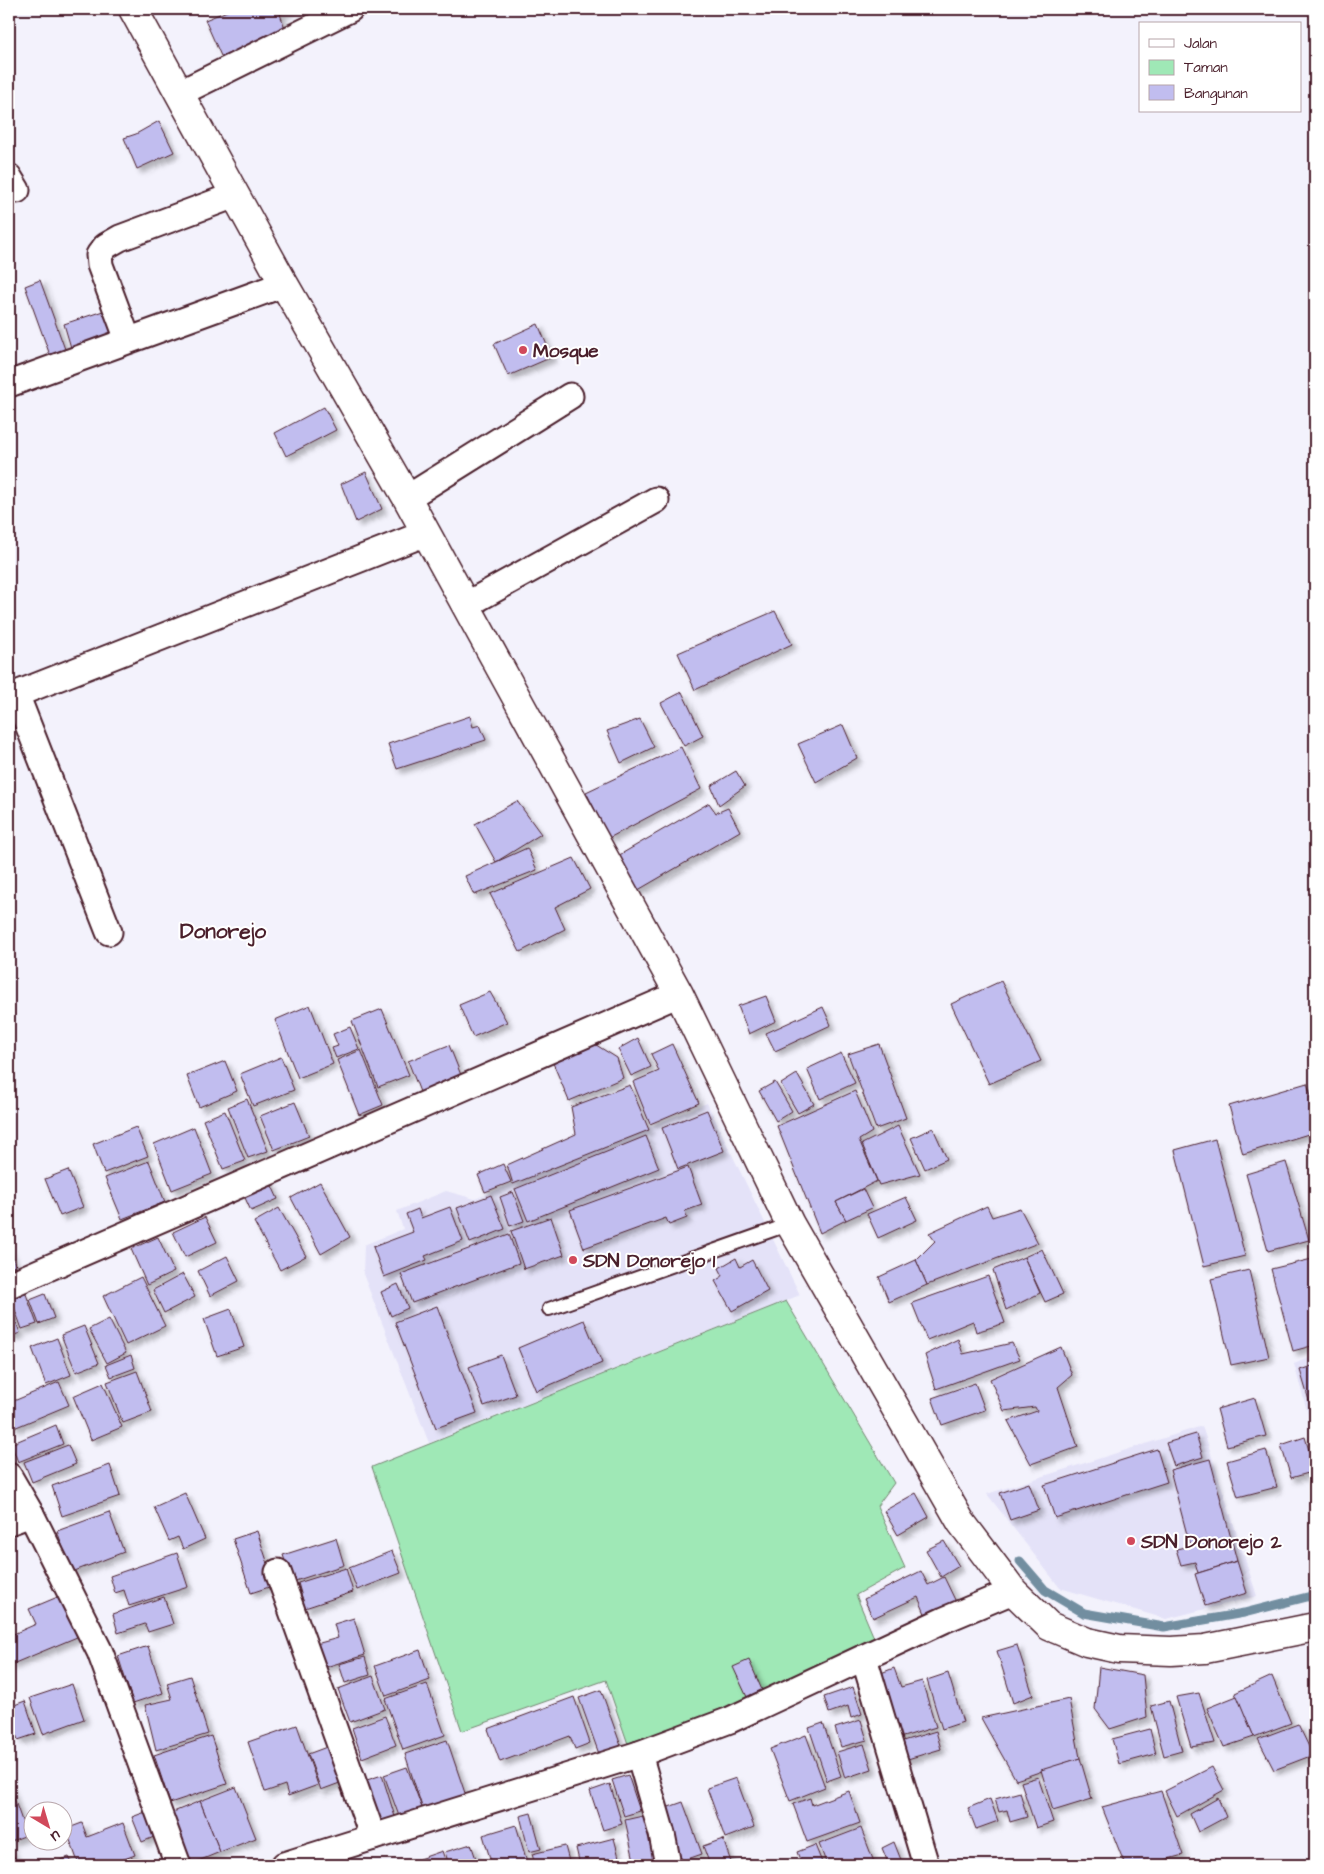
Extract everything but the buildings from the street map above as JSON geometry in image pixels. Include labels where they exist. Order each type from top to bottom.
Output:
[{"type":"main road","points":[[133,9],[284,284],[407,498],[678,994],[790,1224],[961,1522],[1013,1592],[1049,1626],[1087,1642],[1119,1650],[1205,1649],[1315,1627]]},
{"type":"street","points":[[180,93],[350,9]]},
{"type":"street","points":[[128,340],[98,255],[106,246],[120,238],[235,195]]},
{"type":"street","points":[[9,384],[284,284]]},
{"type":"street","points":[[407,498],[570,396]]},
{"type":"street","points":[[466,605],[656,500]]},
{"type":"street","points":[[109,932],[12,696],[426,534]]},
{"type":"street","points":[[9,1285],[678,994]]},
{"type":"street","points":[[9,1476],[20,1518],[100,1652],[178,1865]]},
{"type":"street","points":[[278,1572],[373,1837]]},
{"type":"street","points":[[284,1865],[639,1754],[730,1720],[944,1620],[1013,1592]]},
{"type":"street","points":[[864,1658],[926,1865]]},
{"type":"street","points":[[639,1754],[662,1834],[668,1865]]},
{"type":"lane","points":[[549,1309],[790,1224]]},
{"type":"shaded area","name":"SDN Donorejo 1","points":[[707,1103],[800,1295],[429,1443],[363,1274],[364,1245],[403,1229],[397,1211],[446,1191],[475,1199]]},
{"type":"shaded area","points":[[1315,1355],[1315,1424],[1311,1425],[1294,1364]]},
{"type":"shaded area","name":"SDN Donorejo 2","points":[[1202,1426],[1257,1596],[1166,1619],[1060,1588],[987,1494]]},
{"type":"green space","points":[[786,1301],[894,1483],[877,1506],[905,1568],[856,1595],[875,1640],[730,1707],[628,1744],[606,1680],[462,1731],[372,1467]]},
{"type":"waterway","points":[[1020,1561],[1045,1590],[1084,1613],[1164,1627],[1244,1613],[1315,1595]]},
{"type":"place","name":"Mosque","points":[[523,350]]},
{"type":"place","name":"SDN Donorejo 1","points":[[573,1260]]},
{"type":"place","name":"SDN Donorejo 2","points":[[1131,1541]]},
{"type":"district","name":"Donorejo","points":[[223,931]]}]
